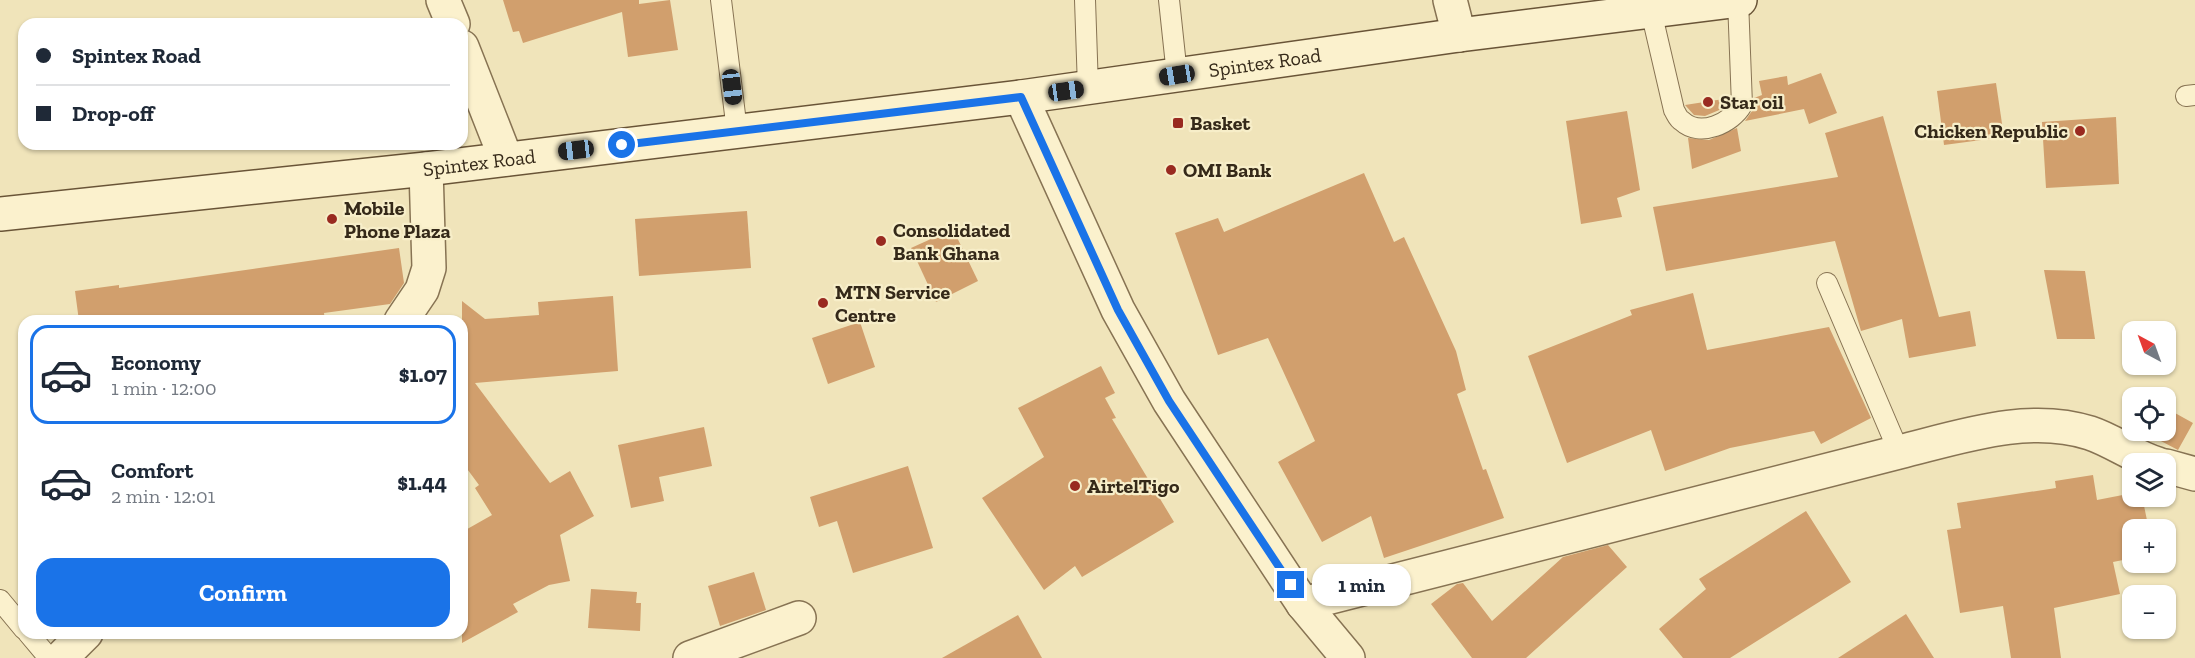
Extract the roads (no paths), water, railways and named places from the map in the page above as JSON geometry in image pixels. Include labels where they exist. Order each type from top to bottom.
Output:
[{"type":"street","points":[[443,0],[450,18]]},
{"type":"street","points":[[1450,0],[1459,35]]},
{"type":"street","name":"Spintex Road","points":[[0,214],[426,169],[1021,97],[1459,35],[1651,11],[1690,3],[1739,0]]},
{"type":"street","points":[[468,63],[506,159]]},
{"type":"street","points":[[1021,97],[1118,310],[1169,401],[1303,604],[1348,658]]},
{"type":"street","points":[[405,315],[422,290],[429,268],[426,169]]},
{"type":"street","points":[[1303,604],[1970,435],[2031,424],[2090,433],[2130,453]]},
{"type":"street","points":[[2176,469],[2195,474]]},
{"type":"street","points":[[690,658],[799,618]]},
{"type":"street","points":[[61,658],[80,639]]},
{"type":"lane","points":[[721,0],[737,131]]},
{"type":"lane","points":[[1085,0],[1088,88]]},
{"type":"lane","points":[[1169,0],[1177,75]]},
{"type":"lane","points":[[1651,11],[1674,110],[1682,122],[1694,127],[1724,124],[1736,116],[1742,105],[1739,0]]},
{"type":"lane","points":[[1827,283],[1899,452]]},
{"type":"lane","points":[[0,600],[18,622]]},
{"type":"lane","points":[[33,639],[48,658]]},
{"type":"place","name":"Star oil","points":[[1708,102]]},
{"type":"place","name":"Basket","points":[[1178,123]]},
{"type":"place","name":"Chicken Republic","points":[[2080,131]]},
{"type":"place","name":"OMI Bank","points":[[1171,170]]},
{"type":"place","name":"Mobile Phone Plaza","points":[[332,219]]},
{"type":"place","name":"Consolidated Bank Ghana","points":[[881,241]]},
{"type":"place","name":"MTN Service Centre","points":[[823,303]]},
{"type":"place","name":"AirtelTigo","points":[[1075,486]]}]
